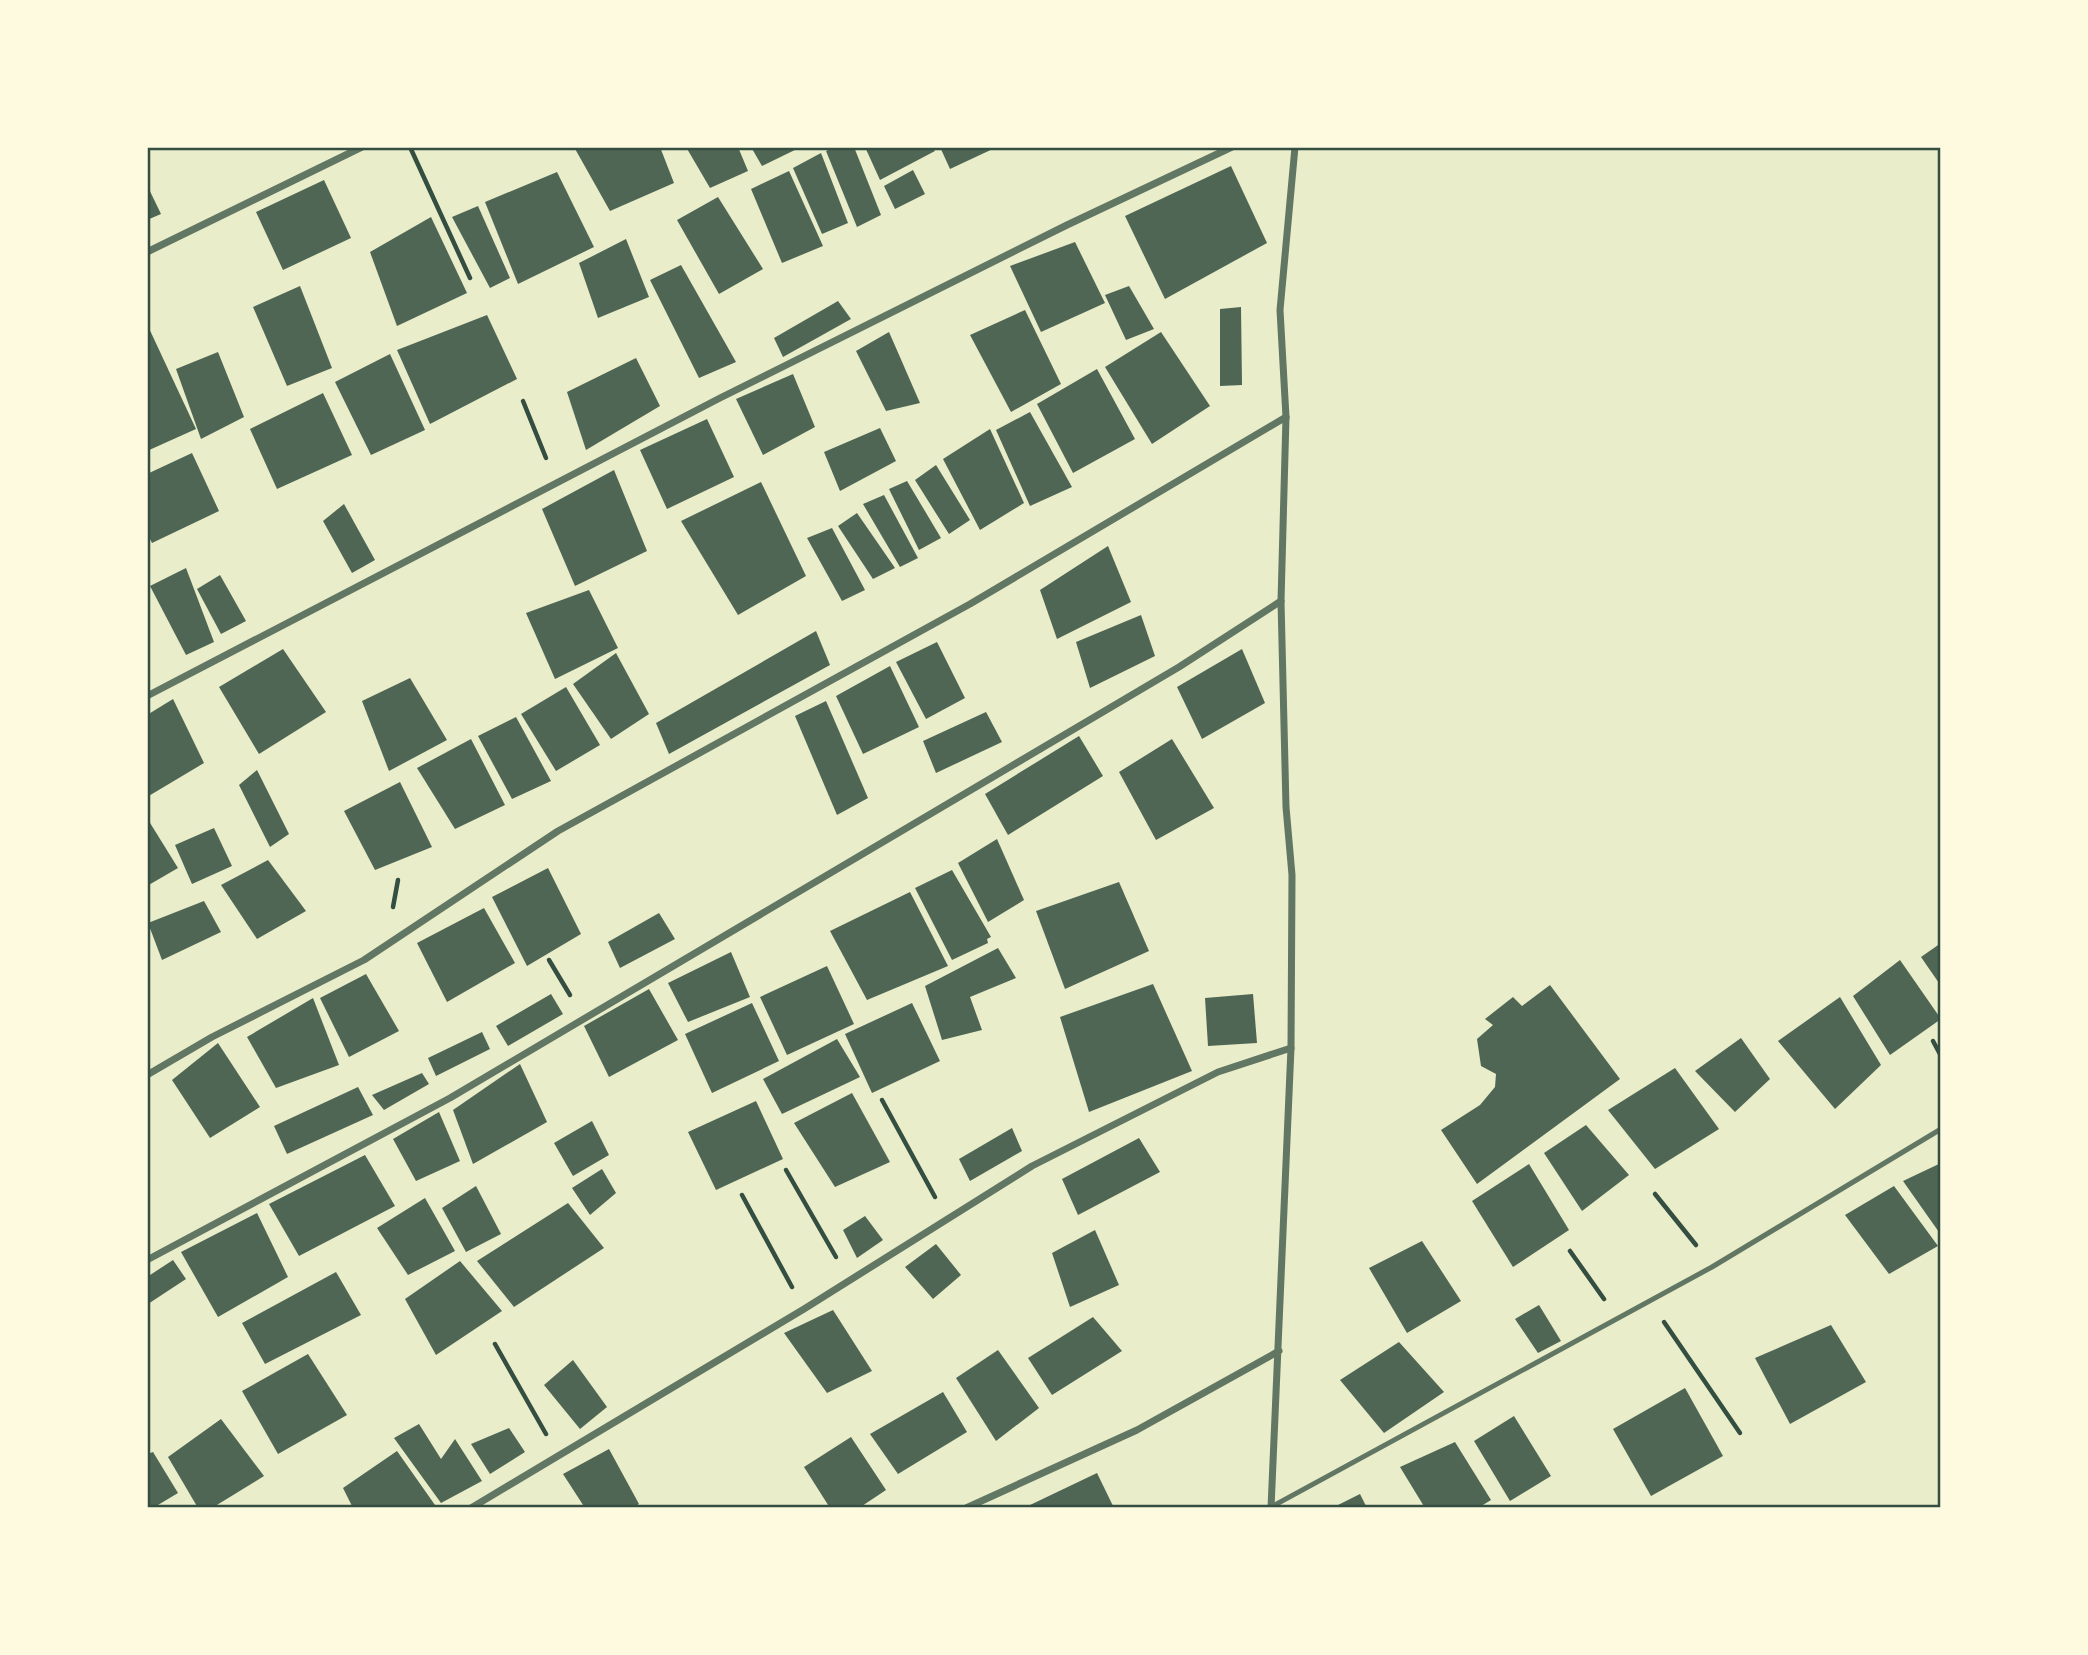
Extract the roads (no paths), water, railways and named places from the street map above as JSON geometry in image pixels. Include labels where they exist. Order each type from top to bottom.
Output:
[{"type":"street","points":[[147,252],[362,147]]},
{"type":"street","points":[[147,696],[556,481],[1067,225],[1232,147]]},
{"type":"street","points":[[1271,1507],[1291,1048],[1292,875],[1286,807],[1281,601],[1286,417],[1280,310],[1295,147]]},
{"type":"street","points":[[147,1075],[212,1037],[364,960],[558,831],[970,604],[1286,417]]},
{"type":"street","points":[[147,1260],[450,1097],[1179,667],[1281,601]]},
{"type":"street","points":[[471,1508],[804,1309],[1032,1166],[1218,1072],[1291,1048]]},
{"type":"street","points":[[966,1508],[1137,1430],[1279,1351]]},
{"type":"lane","points":[[1271,1507],[1650,1301],[1941,1129]]}]
